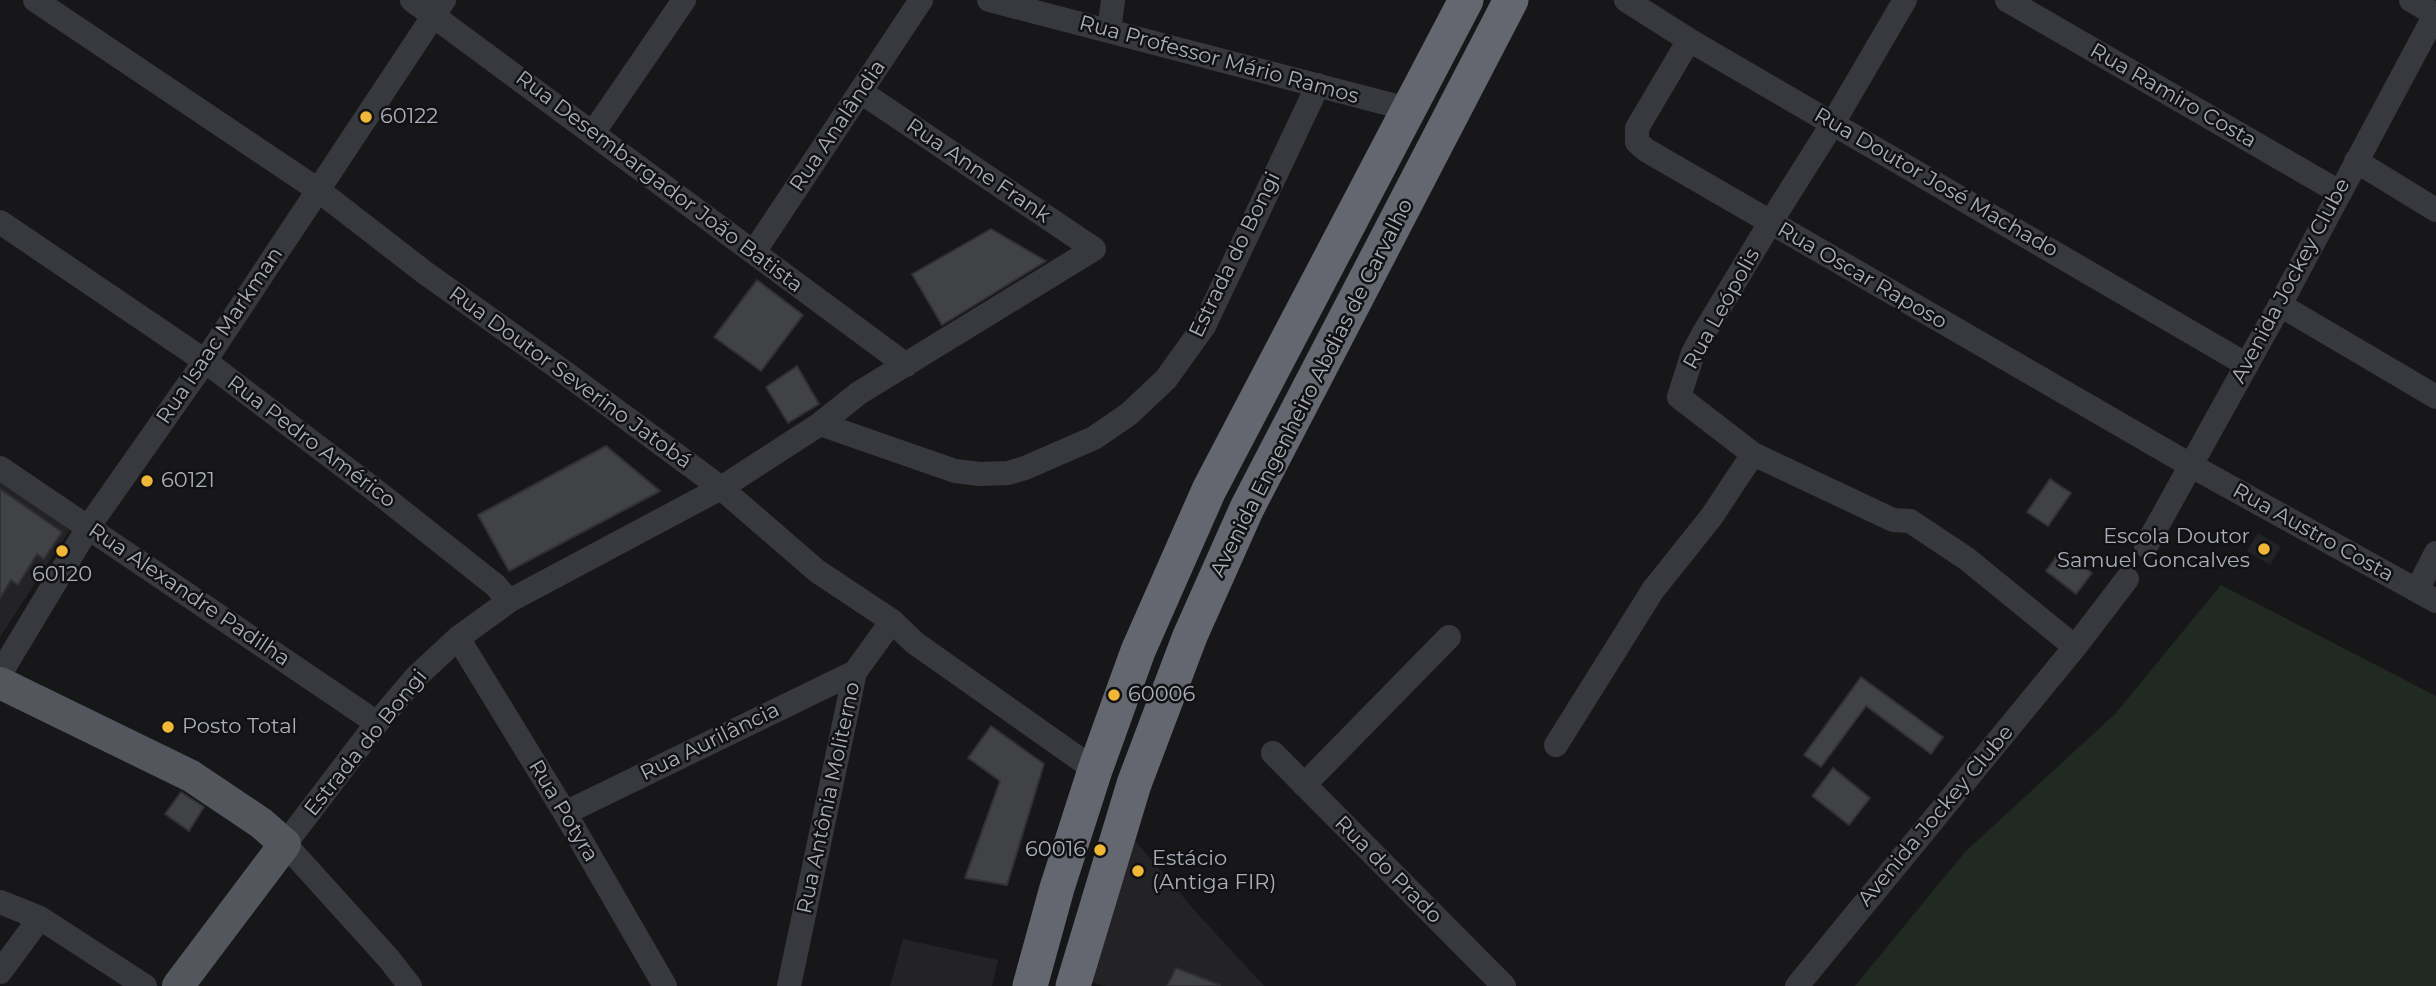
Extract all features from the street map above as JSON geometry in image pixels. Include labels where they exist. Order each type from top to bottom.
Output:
[{"type":"highway","name":"Avenida Engenheiro Abdias de Carvalho","points":[[1030,986],[1057,888],[1095,770],[1138,651],[1209,491],[1466,0]]},
{"type":"highway","name":"Avenida Engenheiro Abdias de Carvalho","points":[[1073,986],[1133,784],[1190,636],[1241,521],[1511,0]]},
{"type":"main road","points":[[0,683],[191,776],[261,823],[285,844]]},
{"type":"main road","name":"Estrada do Bongi","points":[[178,986],[285,844]]},
{"type":"street","name":"Rua Doutor Severino Jatobá","points":[[35,0],[318,190],[424,272],[721,488],[817,571],[892,621],[915,643],[1095,770]]},
{"type":"street","name":"Rua Desembargador João Batista","points":[[412,0],[439,8],[593,133],[906,365]]},
{"type":"street","points":[[593,133],[684,0]]},
{"type":"street","name":"Rua Analândia","points":[[754,252],[921,0]]},
{"type":"street","name":"Rua Professor Mário Ramos","points":[[989,0],[1408,109]]},
{"type":"street","points":[[1109,31],[1113,0]]},
{"type":"street","name":"Rua Doutor José Machado","points":[[1626,0],[1689,40],[2247,365]]},
{"type":"street","name":"Rua Leópolis","points":[[1753,454],[1679,397],[1693,353],[1905,0]]},
{"type":"street","name":"Rua Ramiro Costa","points":[[2007,0],[2339,192]]},
{"type":"street","points":[[2411,0],[2436,15]]},
{"type":"street","name":"Rua Isaac Markman","points":[[0,674],[89,526],[205,360],[439,8]]},
{"type":"street","name":"Avenida Jockey Clube","points":[[2146,546],[2436,15]]},
{"type":"street","name":"Rua Oscar Raposo","points":[[1689,40],[1642,117],[1637,128],[1637,142],[1676,169],[2190,465]]},
{"type":"street","name":"Estrada do Bongi","points":[[820,424],[955,471],[980,474],[1008,473],[1094,438],[1129,414],[1166,379],[1204,326],[1318,85]]},
{"type":"street","name":"Rua Anne Frank","points":[[862,92],[1094,250]]},
{"type":"street","points":[[2356,161],[2436,209]]},
{"type":"street","name":"Rua Pedro Américo","points":[[0,222],[205,360],[401,511],[495,586],[509,601]]},
{"type":"street","name":"Estrada do Bongi","points":[[285,844],[377,723],[416,677],[458,638],[509,601],[721,488],[820,424],[859,393],[1094,250]]},
{"type":"street","points":[[2280,305],[2436,397]]},
{"type":"street","points":[[1556,746],[1653,590],[1712,516],[1753,454],[1893,520],[1910,521],[1967,559],[2075,647]]},
{"type":"street","name":"Rua Austro Costa","points":[[2190,465],[2426,596]]},
{"type":"street","name":"Rua Alexandre Padilha","points":[[0,468],[377,723]]},
{"type":"street","points":[[2426,596],[2436,553]]},
{"type":"street","name":"Avenida Jockey Clube","points":[[1797,986],[2075,647],[2127,579]]},
{"type":"street","name":"Rua Antônia Moliterno","points":[[789,986],[855,672],[892,621]]},
{"type":"street","points":[[1304,785],[1448,637]]},
{"type":"street","name":"Rua Potyra","points":[[458,638],[565,813],[665,986]]},
{"type":"street","name":"Rua Aurilância","points":[[565,813],[855,672]]},
{"type":"street","name":"Rua do Prado","points":[[1273,753],[1504,986]]},
{"type":"street","points":[[285,844],[410,986]]},
{"type":"street","points":[[0,902],[40,918],[145,986]]},
{"type":"street","points":[[0,972],[40,918]]},
{"type":"shaded area","points":[[0,482],[71,528],[0,637]]},
{"type":"shaded area","name":"Escola Doutor Samuel Goncalves","points":[[2258,533],[2281,547],[2270,565],[2247,551]]},
{"type":"shaded area","points":[[2221,585],[2436,696],[2436,986],[1855,986],[1965,852],[2115,714]]},
{"type":"shaded area","name":"Estácio (Antiga FIR)","points":[[1126,830],[1264,986],[1106,986],[1083,980]]},
{"type":"shaded area","points":[[903,939],[998,960],[992,986],[890,986]]},
{"type":"building","points":[[991,229],[1046,261],[942,325],[912,274]]},
{"type":"building","points":[[757,280],[803,315],[761,371],[714,337]]},
{"type":"building","points":[[797,366],[819,404],[788,423],[766,387]]},
{"type":"building","points":[[606,446],[660,491],[509,571],[478,515]]},
{"type":"building","points":[[2050,479],[2071,493],[2048,526],[2027,512]]},
{"type":"building","points":[[0,489],[62,532],[44,559],[37,554],[18,585],[11,580],[0,598]]},
{"type":"building","points":[[2061,550],[2092,573],[2076,594],[2046,571]]},
{"type":"building","points":[[1861,677],[1943,737],[1931,754],[1866,706],[1821,767],[1804,755]]},
{"type":"building","points":[[991,726],[1044,764],[1007,885],[965,878],[1000,781],[968,758]]},
{"type":"building","points":[[1833,768],[1870,798],[1849,825],[1812,796]]},
{"type":"building","points":[[181,792],[204,807],[189,831],[165,814]]},
{"type":"building","points":[[1176,968],[1220,985],[1220,986],[1167,986]]},
{"type":"place","name":"60122","points":[[366,117]]},
{"type":"place","name":"60121","points":[[147,481]]},
{"type":"place","name":"Escola Doutor Samuel Goncalves","points":[[2264,549]]},
{"type":"place","name":"60120","points":[[62,551]]},
{"type":"place","name":"60006","points":[[1114,695]]},
{"type":"place","name":"Posto Total","points":[[168,727]]},
{"type":"place","name":"60016","points":[[1100,850]]},
{"type":"place","name":"Estácio (Antiga FIR)","points":[[1138,871]]}]
